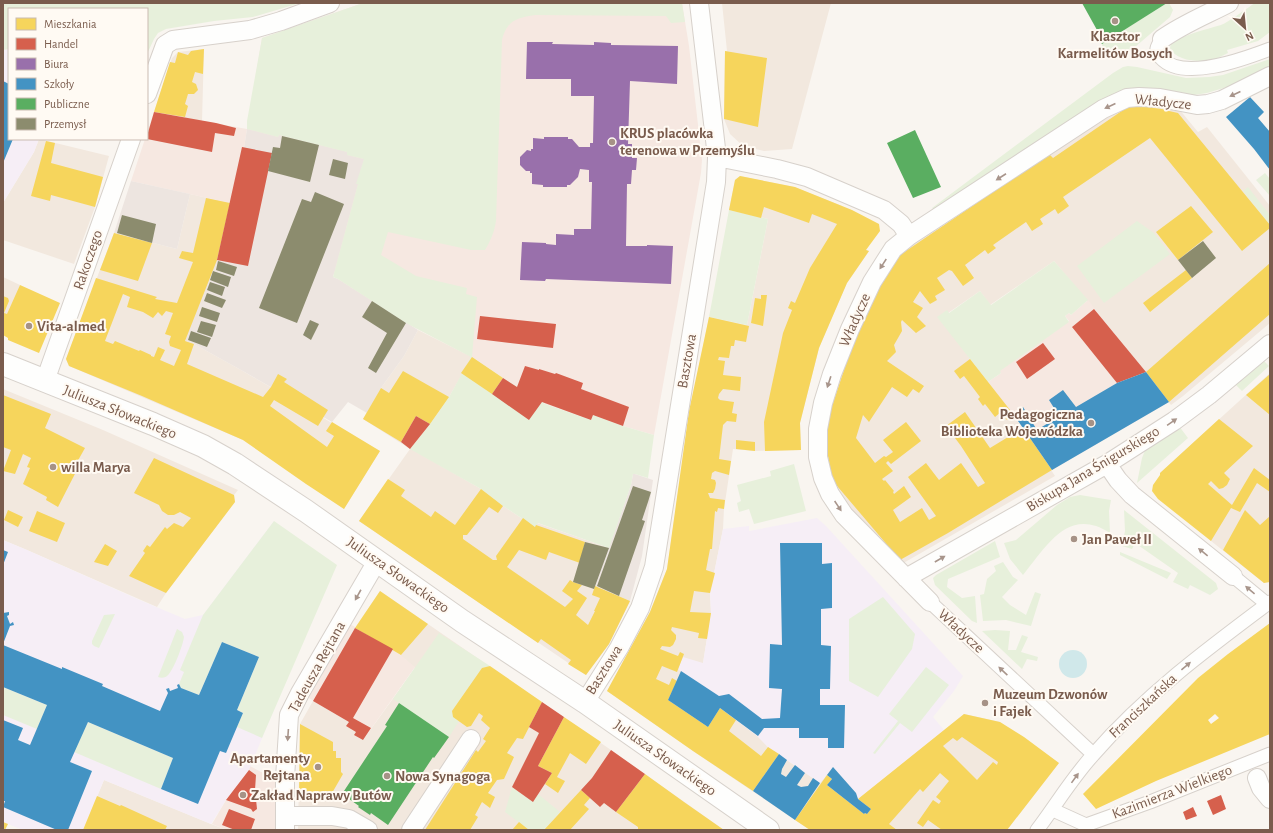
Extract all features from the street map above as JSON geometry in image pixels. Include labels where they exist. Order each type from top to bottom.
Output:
[{"type":"street","points":[[148,91],[165,45],[173,40],[250,30],[281,21],[330,3]]},
{"type":"street","name":"Basztowa","points":[[584,702],[619,648],[640,608],[654,567],[716,182],[717,157],[699,3]]},
{"type":"street","points":[[1229,3],[1193,20],[1162,39],[1156,51],[1158,56],[1169,64],[1181,68],[1199,69],[1217,66],[1270,49]]},
{"type":"street","name":"Władycze","points":[[1093,754],[1064,722],[930,602],[844,515],[835,503],[822,478],[818,457],[818,429],[822,403],[850,329],[872,282],[893,249],[909,236],[1103,110],[1127,98],[1160,98],[1197,105],[1208,104],[1222,100],[1270,76]]},
{"type":"street","name":"Rakoczego","points":[[45,381],[131,140]]},
{"type":"street","points":[[717,157],[777,169],[807,177],[884,210],[901,224],[909,236]]},
{"type":"street","name":"Biskupa Jana Śnigurskiego","points":[[904,576],[1107,464],[1167,425],[1209,395],[1270,344]]},
{"type":"street","name":"Juliusza Słowackiego","points":[[3,364],[153,424],[203,446],[242,468],[462,621],[584,702],[768,830]]},
{"type":"street","points":[[1107,464],[1118,480],[1132,495],[1268,603]]},
{"type":"street","name":"Tadeusza Rejtana","points":[[286,823],[286,778],[289,715],[300,693],[377,561]]},
{"type":"street","name":"Franciszkańska","points":[[1037,830],[1053,810],[1074,777],[1093,754],[1136,709],[1203,652],[1268,603]]},
{"type":"street","points":[[410,830],[471,739]]},
{"type":"street","name":"Kazimierza Wielkiego","points":[[1053,810],[1086,825],[1150,802],[1254,770],[1270,754]]},
{"type":"street","points":[[1254,770],[1261,788],[1270,799]]},
{"type":"street","points":[[286,823],[332,816],[349,819],[368,830]]},
{"type":"shaded area","points":[[363,3],[682,3],[689,46],[702,160],[701,173],[654,435],[593,415],[591,420],[545,404],[472,357],[406,323],[338,279],[247,129],[262,38]]},
{"type":"shaded area","points":[[722,3],[831,3],[792,149],[764,151],[743,146],[730,134],[724,119],[725,51],[727,51]]},
{"type":"shaded area","points":[[8,49],[8,140],[39,140],[34,152],[3,203],[3,50]]},
{"type":"shaded area","points":[[204,49],[202,121],[154,112],[172,58],[178,52]]},
{"type":"shaded area","points":[[1135,103],[1179,109],[1198,132],[1207,127],[1270,206],[1270,323],[1171,405],[1054,261],[990,305],[980,291],[948,313],[970,359],[1023,428],[1055,476],[900,565],[863,526],[830,481],[824,444],[825,421],[852,340],[899,253],[1049,153],[1128,105]]},
{"type":"shaded area","points":[[154,112],[247,129],[244,148],[242,148],[230,203],[131,181],[145,140],[148,140],[148,130]]},
{"type":"shaded area","points":[[247,129],[278,137],[279,135],[348,152],[347,155],[364,159],[333,277],[418,330],[404,356],[381,388],[367,413],[348,402],[332,422],[194,344],[185,341],[230,203],[242,147],[244,148]]},
{"type":"shaded area","points":[[39,140],[43,140],[109,156],[95,207],[74,264],[3,240],[3,203],[34,152]]},
{"type":"shaded area","points":[[740,176],[794,187],[842,206],[866,250],[869,251],[847,283],[819,348],[800,423],[801,450],[755,451],[733,449],[724,509],[723,529],[710,593],[711,613],[703,663],[681,671],[720,708],[758,736],[768,747],[820,783],[833,767],[856,793],[858,799],[964,714],[1000,722],[1059,763],[1007,830],[810,830],[607,691],[650,612],[667,569],[690,411],[709,317],[747,325],[768,219],[729,210],[735,180]]},
{"type":"shaded area","points":[[131,181],[190,194],[177,249],[114,233]]},
{"type":"shaded area","points":[[190,194],[230,203],[185,341],[194,344],[241,370],[380,451],[344,509],[243,440],[69,366],[66,359],[114,233],[177,249]]},
{"type":"shaded area","points":[[3,277],[20,285],[3,335]]},
{"type":"shaded area","points":[[1088,300],[1169,402],[1052,470],[1023,428],[988,382],[1001,373],[999,371],[1069,321],[1065,316],[1069,313],[1071,315]]},
{"type":"shaded area","points":[[418,330],[472,357],[449,397],[430,424],[410,448],[481,489],[503,506],[535,527],[537,523],[609,548],[595,586],[630,601],[609,644],[586,675],[359,521],[410,449],[363,419],[381,388],[404,356]]},
{"type":"shaded area","points":[[1270,373],[1270,578],[1264,583],[1211,541],[1160,473]]},
{"type":"shaded area","points":[[3,389],[103,430],[238,490],[234,495],[235,502],[157,607],[3,540]]},
{"type":"shaded area","points":[[633,474],[653,480],[642,556],[630,601],[595,586],[631,485]]},
{"type":"shaded area","points":[[817,518],[963,676],[954,691],[933,717],[944,730],[858,799],[856,793],[833,767],[820,783],[768,747],[757,736],[720,708],[678,669],[683,657],[703,663],[711,613],[710,593],[723,529],[749,526],[749,531]]},
{"type":"shaded area","points":[[274,521],[279,697],[249,770],[226,800],[211,824],[104,780],[83,830],[23,830],[3,822],[3,540],[185,619],[203,615]]},
{"type":"shaded area","points":[[380,591],[611,750],[724,830],[298,830],[300,724],[313,701],[349,722],[363,740],[415,668],[393,649],[355,628]]},
{"type":"shaded area","points":[[343,620],[393,649],[415,667],[363,740],[354,735],[356,732],[346,726],[349,721],[300,693]]},
{"type":"shaded area","points":[[250,766],[261,772],[285,778],[285,830],[227,830],[212,824],[226,800]]},
{"type":"shaded area","points":[[104,780],[211,824],[227,830],[83,830]]},
{"type":"green space","points":[[3,3],[300,3],[253,17],[214,21],[166,29],[158,33],[148,52],[148,8],[8,8],[8,49],[3,50]]},
{"type":"green space","points":[[363,3],[682,3],[685,22],[671,23],[666,16],[535,15],[523,17],[510,24],[504,33],[502,40],[496,221],[491,240],[485,250],[471,250],[388,232],[381,255],[416,276],[467,288],[466,294],[477,297],[472,357],[503,378],[545,404],[591,420],[593,415],[654,435],[648,478],[633,474],[631,485],[609,548],[538,523],[535,527],[503,506],[481,489],[410,449],[449,397],[471,357],[406,323],[333,277],[358,184],[356,184],[364,159],[347,155],[347,152],[279,135],[278,137],[247,129],[247,121],[262,38]]},
{"type":"green space","points":[[1169,3],[1173,10],[1170,17],[1121,59],[1112,56],[1103,56],[1102,44],[1104,42]]},
{"type":"green space","points":[[1255,3],[1270,3],[1270,32],[1258,41],[1227,50],[1228,53],[1216,59],[1204,61],[1184,59],[1173,53],[1170,48],[1171,43],[1189,35],[1221,25]]},
{"type":"green space","points":[[1270,59],[1270,67],[1230,86],[1207,93],[1181,95],[1131,90],[1114,94],[1096,104],[934,210],[932,208],[1123,67],[1137,67],[1186,78],[1209,77],[1223,75]]},
{"type":"green space","points":[[1265,173],[1270,179],[1270,196],[1256,180]]},
{"type":"green space","points":[[1248,187],[1270,215],[1270,225],[1243,191]]},
{"type":"green space","points":[[729,210],[768,219],[747,325],[709,317]]},
{"type":"green space","points":[[1137,221],[1154,233],[1170,254],[1104,303],[1077,266]]},
{"type":"green space","points":[[1054,261],[1088,300],[1071,315],[1069,313],[1065,316],[1069,322],[1000,371],[1001,373],[988,382],[937,317],[947,310],[949,313],[980,291],[991,305]]},
{"type":"green space","points":[[1264,361],[1269,366],[1242,391],[1236,385]]},
{"type":"green space","points":[[1179,426],[1188,438],[1137,483],[1142,458],[1146,448]]},
{"type":"green space","points":[[794,464],[806,511],[754,524],[749,509],[739,512],[737,503],[741,501],[737,485],[771,476],[770,471]]},
{"type":"green space","points":[[1080,495],[1111,500],[1109,511],[1110,533],[1095,526],[1082,524],[1070,527],[1050,542],[1023,575],[1010,559],[1004,543],[1016,540],[1057,505],[1070,497]]},
{"type":"green space","points":[[1124,510],[1216,583],[1218,589],[1210,595],[1190,585],[1188,589],[1173,582],[1178,573],[1135,543],[1132,549],[1122,546],[1125,531]]},
{"type":"green space","points":[[274,521],[337,565],[262,738],[237,727],[243,713],[237,710],[259,657],[222,642],[199,695],[181,688],[179,684],[184,672],[180,670],[203,615]]},
{"type":"green space","points":[[995,541],[1000,557],[948,579],[947,587],[962,598],[975,596],[977,623],[972,621],[935,585],[933,578]]},
{"type":"green space","points":[[1120,552],[1171,573],[1167,579],[1120,555]]},
{"type":"green space","points":[[1003,562],[1013,577],[1018,580],[1002,597],[1010,605],[1026,615],[1035,592],[1041,594],[1031,626],[1006,620],[983,621],[980,595],[984,594],[987,579],[996,571],[994,566]]},
{"type":"green space","points":[[883,597],[915,634],[912,649],[878,697],[849,681],[849,619]]},
{"type":"green space","points":[[115,614],[99,648],[94,646],[92,641],[104,615]]},
{"type":"green space","points":[[177,629],[182,632],[184,637],[182,646],[169,674],[163,678],[158,677]]},
{"type":"green space","points":[[982,631],[1010,631],[1008,650],[1016,650],[1022,635],[1028,637],[1021,652],[1038,657],[1037,661],[1027,659],[1022,669]]},
{"type":"green space","points":[[439,633],[490,666],[482,668],[452,711],[459,721],[449,737],[393,699]]},
{"type":"green space","points":[[926,667],[949,685],[912,732],[900,723],[875,754],[873,753],[898,721],[889,714]]},
{"type":"green space","points":[[3,687],[47,705],[37,729],[3,715]]},
{"type":"green space","points":[[88,722],[173,758],[161,789],[74,752]]},
{"type":"green space","points":[[512,787],[533,802],[538,794],[560,812],[544,830],[529,830],[505,812]]},
{"type":"water","points":[[1073,650],[1083,654],[1087,664],[1083,674],[1073,678],[1063,674],[1059,664],[1063,654]]},
{"type":"building: Mieszkania","points":[[204,49],[203,74],[195,72],[192,82],[196,84],[198,90],[194,94],[188,94],[185,104],[188,106],[185,117],[154,112],[170,62],[175,63],[178,52],[188,55],[191,51]]},
{"type":"building: Mieszkania","points":[[725,51],[767,58],[758,127],[724,119]]},
{"type":"building: Mieszkania","points":[[1129,106],[1169,110],[1178,113],[1270,225],[1270,228],[1242,251],[1150,138],[1063,197],[1069,206],[1058,214],[1055,209],[1040,219],[1043,224],[1032,231],[1026,222],[993,245],[996,248],[988,254],[985,250],[965,265],[974,278],[963,286],[952,271],[949,270],[937,278],[945,290],[935,296],[937,300],[930,304],[920,291],[913,302],[923,308],[917,317],[926,326],[916,333],[902,320],[902,331],[894,345],[896,352],[887,361],[924,386],[919,393],[913,389],[907,397],[892,387],[869,422],[863,415],[856,438],[875,463],[884,456],[886,457],[893,452],[883,440],[906,422],[921,441],[891,464],[888,461],[886,463],[893,471],[882,479],[884,481],[885,480],[894,491],[894,494],[904,486],[911,497],[893,510],[900,522],[922,508],[929,520],[936,516],[908,477],[926,463],[939,480],[961,463],[978,487],[985,483],[946,426],[965,412],[990,448],[1023,428],[1052,470],[948,533],[900,560],[832,480],[826,444],[827,421],[854,340],[876,292],[900,255],[1049,154],[1053,158]]},
{"type":"building: Mieszkania","points":[[46,141],[55,143],[51,163],[103,177],[95,207],[51,195],[50,201],[31,196]]},
{"type":"building: Mieszkania","points":[[740,176],[795,187],[852,210],[879,224],[880,231],[866,250],[869,251],[847,283],[819,348],[800,423],[801,450],[765,451],[764,422],[783,333],[792,310],[788,308],[791,301],[795,303],[810,268],[837,224],[812,214],[809,223],[764,207],[761,218],[729,210],[735,180]]},
{"type":"building: Mieszkania","points":[[206,198],[230,203],[217,260],[185,341],[194,344],[187,364],[263,397],[271,387],[278,374],[287,379],[284,382],[328,410],[318,426],[274,400],[270,406],[327,447],[334,436],[326,431],[332,422],[380,451],[344,509],[243,440],[69,366],[66,359],[96,278],[157,297],[155,299],[177,303],[193,262],[179,258],[182,251],[193,253]],"holes":[[[123,294],[130,297],[127,307],[143,312],[153,318],[158,312],[162,316],[166,311],[173,313],[165,334],[171,336],[169,342],[170,346],[181,350],[174,366],[160,360],[165,350],[158,347],[154,357],[115,341],[113,344],[105,341]]]},
{"type":"building: Mieszkania","points":[[1191,206],[1213,232],[1178,260],[1156,232]]},
{"type":"building: Mieszkania","points":[[114,233],[152,243],[138,281],[100,270]]},
{"type":"building: Mieszkania","points":[[1270,263],[1270,314],[1169,402],[1146,372]]},
{"type":"building: Mieszkania","points":[[1186,270],[1192,278],[1150,312],[1143,303]]},
{"type":"building: Mieszkania","name":"Vita-almed","points":[[20,285],[60,303],[39,353],[8,340],[8,338],[3,335],[3,296],[8,298],[9,301],[4,313],[7,314]]},
{"type":"building: Mieszkania","points":[[761,295],[767,295],[763,326],[751,323],[755,298],[761,299]]},
{"type":"building: Mieszkania","points":[[709,317],[749,326],[746,342],[735,340],[734,346],[731,346],[729,358],[719,357],[718,360],[725,361],[723,375],[741,377],[740,391],[723,389],[718,398],[720,400],[734,402],[732,413],[737,414],[736,422],[727,421],[723,425],[719,459],[731,461],[729,475],[715,471],[712,473],[711,479],[715,480],[716,483],[713,493],[708,493],[710,498],[725,500],[724,509],[718,508],[717,512],[715,511],[712,549],[710,549],[706,570],[715,573],[710,593],[694,591],[690,612],[711,613],[707,639],[698,638],[699,633],[672,627],[671,630],[676,635],[673,645],[670,647],[662,646],[660,649],[678,656],[680,652],[684,654],[677,672],[662,666],[656,679],[669,685],[672,678],[677,681],[668,700],[708,727],[720,708],[736,720],[729,731],[761,756],[768,747],[779,754],[753,791],[607,691],[650,612],[667,569],[689,411]]},
{"type":"building: Mieszkania","points":[[472,357],[503,378],[492,394],[461,373]]},
{"type":"building: Mieszkania","points":[[970,359],[1014,415],[1007,420],[1001,412],[995,417],[985,404],[983,406],[978,399],[980,397],[964,376],[960,379],[954,371]]},
{"type":"building: Mieszkania","points":[[403,371],[449,397],[430,424],[416,416],[401,442],[363,419],[381,388],[389,393]]},
{"type":"building: Mieszkania","points":[[1270,374],[1270,415],[1246,395]]},
{"type":"building: Mieszkania","points":[[3,395],[51,414],[45,428],[85,448],[76,464],[79,466],[58,507],[46,500],[47,497],[23,484],[30,468],[27,467],[31,458],[23,454],[15,474],[3,471],[11,450],[3,447]]},
{"type":"building: Mieszkania","points":[[1219,419],[1253,446],[1224,473],[1230,479],[1227,485],[1219,489],[1211,481],[1208,484],[1232,505],[1254,468],[1270,480],[1270,492],[1257,483],[1240,512],[1231,508],[1211,541],[1158,499],[1152,491],[1153,485],[1160,473]]},
{"type":"building: Mieszkania","points":[[736,440],[755,442],[755,451],[736,449]]},
{"type":"building: Mieszkania","points":[[154,458],[234,495],[235,502],[166,593],[129,576],[145,553],[143,551],[147,545],[150,547],[165,527],[167,529],[174,523],[183,527],[191,518],[180,512],[174,515],[168,515],[162,511],[159,505],[134,493]]},
{"type":"building: Mieszkania","points":[[388,479],[405,490],[401,496],[431,517],[435,511],[455,525],[481,489],[494,499],[503,506],[498,513],[489,507],[467,535],[463,535],[463,539],[493,560],[497,560],[496,556],[523,518],[535,527],[536,525],[585,542],[580,563],[549,552],[546,560],[519,550],[507,567],[565,607],[573,599],[562,591],[570,580],[582,585],[577,591],[587,598],[576,615],[588,625],[600,598],[592,595],[595,586],[630,601],[609,644],[586,675],[568,664],[571,660],[541,639],[538,643],[359,521]]},
{"type":"building: Mieszkania","points":[[8,510],[23,517],[18,527],[4,520]]},
{"type":"building: Mieszkania","points":[[1245,510],[1260,525],[1270,516],[1270,582],[1264,583],[1223,550]]},
{"type":"building: Mieszkania","points":[[37,511],[65,523],[57,542],[29,531]]},
{"type":"building: Mieszkania","points":[[105,544],[117,551],[108,566],[94,562]]},
{"type":"building: Mieszkania","points":[[380,591],[428,624],[401,655],[355,628]]},
{"type":"building: Mieszkania","points":[[1270,623],[1270,734],[1156,781],[1096,809],[1083,794],[1198,678]],"holes":[[[1215,714],[1219,718],[1211,724],[1208,720]]]},
{"type":"building: Mieszkania","points":[[490,666],[542,702],[523,739],[517,738],[507,753],[514,757],[504,779],[497,780],[488,793],[495,797],[490,808],[482,802],[475,815],[478,817],[470,830],[425,830],[476,750],[478,752],[486,741],[483,739],[490,728],[481,720],[483,716],[479,713],[471,726],[467,727],[453,717],[452,711],[482,668]]},
{"type":"building: Mieszkania","points":[[964,714],[1000,722],[1024,737],[1059,763],[1007,830],[942,830],[928,820],[923,827],[917,823],[933,800],[939,804],[941,801],[936,797],[949,781],[940,773],[923,792],[920,789],[889,824],[897,830],[810,830],[795,820],[827,775],[832,779],[827,785],[864,814],[867,814],[871,809],[858,799]],"holes":[[[962,737],[998,762],[997,765],[993,762],[977,780],[943,746],[953,738],[957,741]]]},
{"type":"building: Mieszkania","points":[[564,717],[601,742],[586,764],[570,753],[557,777],[565,781],[558,793],[545,784],[552,773],[538,766]]},
{"type":"building: Mieszkania","points":[[300,724],[333,742],[333,751],[336,751],[336,758],[341,758],[341,772],[343,774],[328,800],[299,800]]},
{"type":"building: Mieszkania","points":[[645,774],[724,830],[638,830],[638,827],[616,812]]},
{"type":"building: Mieszkania","points":[[581,790],[590,798],[584,805],[589,809],[570,830],[544,830]]},
{"type":"building: Mieszkania","points":[[97,796],[167,826],[165,830],[83,830]]},
{"type":"building: Mieszkania","points":[[3,822],[8,824],[5,830],[3,830]]},
{"type":"building: Mieszkania","points":[[519,822],[529,830],[512,830]]},
{"type":"building: Handel","points":[[154,112],[236,128],[234,136],[215,133],[212,152],[148,139],[148,133]]},
{"type":"building: Handel","points":[[242,147],[272,153],[248,266],[217,260]]},
{"type":"building: Handel","points":[[1094,309],[1146,372],[1117,383],[1072,327]]},
{"type":"building: Handel","points":[[480,316],[556,324],[553,348],[477,339]]},
{"type":"building: Handel","points":[[1043,343],[1055,359],[1027,379],[1016,362]]},
{"type":"building: Handel","points":[[525,366],[556,373],[583,383],[581,389],[629,407],[623,426],[593,415],[591,420],[542,402],[529,420],[492,394],[503,378],[517,387]]},
{"type":"building: Handel","points":[[416,416],[430,424],[410,449],[401,442]]},
{"type":"building: Handel","points":[[355,628],[393,649],[353,718],[371,728],[363,740],[354,735],[356,732],[346,726],[349,722],[313,701]]},
{"type":"building: Handel","points":[[542,702],[564,717],[538,766],[552,773],[533,802],[512,787],[539,733],[529,727]]},
{"type":"building: Handel","points":[[611,750],[645,774],[616,812],[604,803],[600,807],[581,790],[592,778]]},
{"type":"building: Handel","name":"Zakład Naprawy Butów","points":[[249,770],[256,775],[255,790],[257,809],[253,812],[251,809],[226,800]]},
{"type":"building: Handel","points":[[1221,795],[1226,809],[1213,815],[1207,801]]},
{"type":"building: Handel","points":[[1193,807],[1197,816],[1186,820],[1183,812]]},
{"type":"building: Handel","points":[[229,809],[255,819],[251,830],[235,830],[222,825]]},
{"type":"building: Biura","points":[[527,42],[594,45],[594,42],[611,43],[611,45],[678,46],[677,84],[630,81],[628,144],[632,144],[632,158],[637,158],[636,170],[632,170],[631,184],[627,184],[626,246],[673,246],[671,284],[546,279],[545,281],[520,280],[522,242],[556,245],[556,234],[574,235],[574,229],[591,229],[592,182],[589,182],[589,170],[580,169],[578,177],[570,185],[567,185],[567,187],[543,187],[543,185],[532,184],[532,173],[530,173],[530,171],[526,171],[520,165],[520,157],[527,150],[531,151],[531,149],[533,149],[533,138],[544,139],[544,137],[568,137],[568,139],[572,139],[579,147],[590,147],[590,143],[593,143],[594,96],[571,96],[571,79],[526,79]]},
{"type":"building: Szkoły","points":[[3,81],[8,84],[8,140],[13,140],[3,163]]},
{"type":"building: Szkoły","points":[[1250,97],[1264,112],[1258,118],[1270,132],[1270,170],[1226,117]]},
{"type":"building: Szkoły","name":"Pedagogiczna Biblioteka Wojewódzka","points":[[1146,372],[1169,402],[1052,470],[1013,414],[1023,407],[1037,430],[1053,420],[1048,412],[1054,408],[1049,400],[1063,390],[1076,407],[1117,383]]},
{"type":"building: Szkoły","points":[[780,543],[822,543],[822,564],[832,563],[832,608],[821,609],[821,645],[831,646],[830,689],[820,689],[820,705],[845,705],[844,748],[828,748],[828,738],[799,738],[799,728],[764,728],[758,736],[720,708],[708,727],[668,700],[681,671],[719,696],[729,694],[762,719],[780,718],[782,689],[769,688],[770,644],[782,645]]},
{"type":"building: Szkoły","points":[[3,550],[8,552],[3,565]]},
{"type":"building: Szkoły","points":[[9,612],[9,615],[7,616],[10,624],[13,622],[14,625],[10,626],[3,644],[3,613]]},
{"type":"building: Szkoły","points":[[222,642],[259,657],[237,710],[243,713],[226,753],[220,751],[198,804],[161,789],[173,758],[88,722],[70,762],[92,771],[68,830],[57,830],[3,807],[5,801],[3,801],[3,720],[23,728],[18,740],[30,745],[47,705],[3,687],[3,645],[103,684],[102,686],[160,711],[168,693],[166,689],[169,688],[170,691],[178,688],[177,685],[179,684],[181,688],[199,695]]},
{"type":"building: Szkoły","points":[[779,754],[787,760],[781,774],[786,777],[795,765],[805,773],[797,785],[801,787],[808,786],[813,778],[820,783],[795,820],[753,791]]},
{"type":"building: Szkoły","points":[[833,767],[856,793],[858,799],[871,809],[867,814],[864,814],[827,785],[832,779],[827,775]]},
{"type":"building: Publiczne","name":"Klasztor Karmelitów Bosych","points":[[1082,3],[1167,3],[1102,44],[1100,41],[1102,39]]},
{"type":"building: Publiczne","points":[[915,130],[941,187],[913,198],[887,143]]},
{"type":"building: Publiczne","name":"Nowa Synagoga","points":[[399,703],[449,737],[434,758],[433,757],[388,825],[371,813],[370,815],[358,807],[359,806],[342,794],[387,726],[385,725]]},
{"type":"building: Przemysł","points":[[282,136],[319,145],[310,182],[268,171],[273,147],[280,148]]},
{"type":"building: Przemysł","points":[[333,159],[348,163],[345,179],[329,175]]},
{"type":"building: Przemysł","points":[[315,192],[344,204],[297,323],[259,308],[302,199],[311,202]]},
{"type":"building: Przemysł","points":[[122,215],[156,224],[152,243],[117,233]]},
{"type":"building: Przemysł","points":[[1203,241],[1216,258],[1192,278],[1178,260]]},
{"type":"building: Przemysł","points":[[218,261],[237,267],[234,276],[216,270]]},
{"type":"building: Przemysł","points":[[213,271],[231,277],[228,287],[210,280]]},
{"type":"building: Przemysł","points":[[210,282],[225,287],[222,296],[207,290]]},
{"type":"building: Przemysł","points":[[207,293],[226,300],[222,308],[204,301]]},
{"type":"building: Przemysł","points":[[372,301],[406,323],[376,373],[368,368],[387,333],[362,317]]},
{"type":"building: Przemysł","points":[[202,307],[220,313],[217,322],[199,316]]},
{"type":"building: Przemysł","points":[[310,320],[319,324],[311,340],[303,335]]},
{"type":"building: Przemysł","points":[[201,321],[216,325],[212,337],[197,332]]},
{"type":"building: Przemysł","points":[[191,331],[211,338],[207,347],[188,340]]},
{"type":"building: Przemysł","points":[[633,486],[651,492],[642,520],[645,521],[619,596],[597,586]]},
{"type":"building: Przemysł","points":[[585,542],[609,548],[594,589],[573,582]]},
{"type":"place","name":"Klasztor Karmelitów Bosych","points":[[1115,21]]},
{"type":"place","name":"KRUS placówka terenowa w Przemyślu","points":[[612,142]]},
{"type":"place","name":"Vita-almed","points":[[29,326]]},
{"type":"place","name":"Pedagogiczna Biblioteka Wojewódzka","points":[[1091,423]]},
{"type":"place","name":"willa Marya","points":[[53,467]]},
{"type":"place","name":"Jan Paweł II","points":[[1074,539]]},
{"type":"place","name":"Muzeum Dzwonów i Fajek","points":[[985,703]]},
{"type":"place","name":"Apartamenty Rejtana","points":[[318,767]]},
{"type":"place","name":"Nowa Synagoga","points":[[387,776]]},
{"type":"place","name":"Zakład Naprawy Butów","points":[[243,795]]}]
